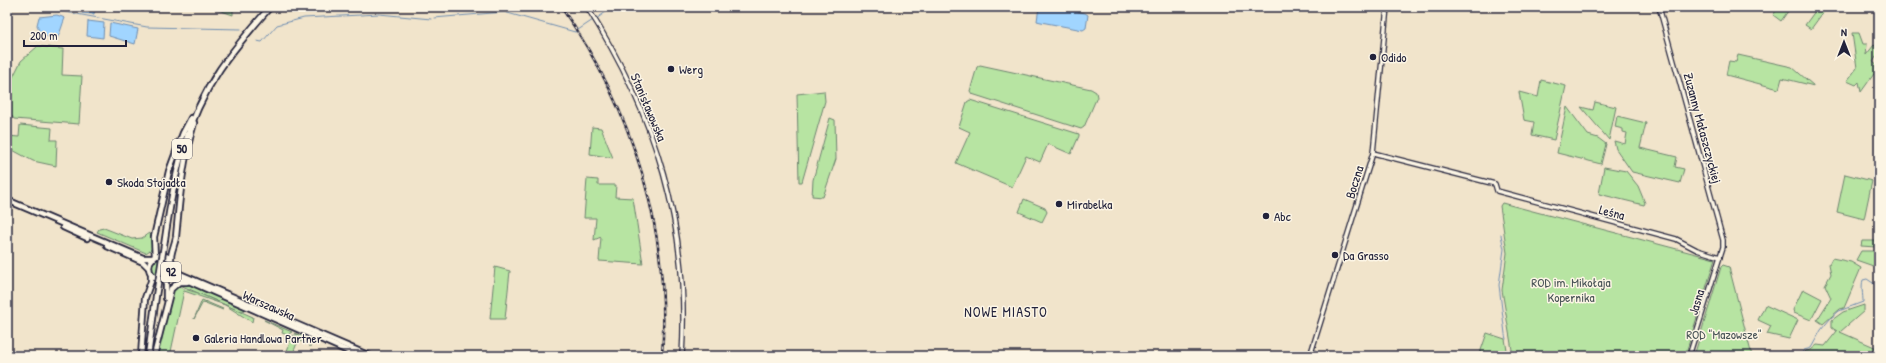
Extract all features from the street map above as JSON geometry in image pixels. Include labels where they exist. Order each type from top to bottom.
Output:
[{"type":"main road","name":"50","points":[[148,356],[156,296],[178,163],[197,109],[221,68],[270,7]]},
{"type":"main road","points":[[154,257],[154,237],[169,171],[182,132],[197,109]]},
{"type":"main road","points":[[171,261],[171,254],[176,239],[181,179],[197,109]]},
{"type":"main road","name":"92","points":[[7,200],[144,258],[163,256],[171,261],[177,272],[196,283]]},
{"type":"main road","name":"92","points":[[50,219],[70,231],[143,262],[149,268]]},
{"type":"main road","name":"92","points":[[154,257],[150,262],[149,268],[151,275],[159,279],[167,277],[173,266]]},
{"type":"main road","points":[[141,356],[146,294],[151,281],[151,275]]},
{"type":"main road","points":[[165,306],[167,277]]},
{"type":"main road","name":"Warszawska","points":[[167,277],[179,277],[196,283],[370,356]]},
{"type":"main road","points":[[154,356],[165,306],[171,289],[175,284],[185,282],[196,283]]},
{"type":"main road","name":"Warszawska","points":[[196,283],[359,356]]},
{"type":"street","name":"Stanisławowska","points":[[587,7],[619,62],[653,140],[675,221],[683,282],[684,316],[682,356]]},
{"type":"street","name":"Boczna","points":[[1310,356],[1373,153],[1387,7]]},
{"type":"street","name":"Zuzanny Małaszczyckiej","points":[[1659,7],[1723,236],[1724,243],[1720,255]]},
{"type":"street","name":"Leśna","points":[[1373,153],[1495,184],[1497,191],[1676,239],[1697,250],[1720,255]]},
{"type":"street","name":"Jasna","points":[[1689,356],[1720,255]]},
{"type":"green space","points":[[210,7],[233,7],[233,15]]},
{"type":"green space","points":[[1779,7],[1791,7],[1781,21],[1773,15]]},
{"type":"green space","points":[[1818,7],[1827,7],[1811,29],[1805,25]]},
{"type":"green space","points":[[1852,33],[1859,33],[1863,44],[1867,44],[1866,55],[1874,45],[1879,49],[1879,52],[1873,62],[1879,67],[1861,92],[1859,82],[1856,85],[1847,81],[1857,68]]},
{"type":"green space","points":[[38,46],[63,49],[62,75],[82,76],[79,124],[14,119],[8,111],[8,83],[13,77],[21,61]]},
{"type":"green space","points":[[1738,55],[1792,67],[1814,86],[1782,78],[1779,89],[1726,75],[1729,61],[1736,62]]},
{"type":"green space","points":[[980,65],[1091,89],[1096,92],[1097,97],[1084,127],[1081,129],[972,94],[970,91],[977,67]]},
{"type":"green space","points":[[1541,80],[1566,86],[1554,140],[1532,135],[1534,122],[1524,120],[1519,92],[1538,97]]},
{"type":"green space","points":[[824,91],[825,101],[802,182],[799,182],[797,94]]},
{"type":"green space","points":[[970,100],[1079,134],[1079,136],[1071,154],[1048,144],[1040,162],[1026,156],[1012,187],[956,163],[970,132],[959,127],[967,102]]},
{"type":"green space","points":[[1595,102],[1616,107],[1609,140],[1581,107],[1593,110]]},
{"type":"green space","points":[[1567,107],[1588,135],[1598,138],[1606,144],[1601,164],[1557,153]]},
{"type":"green space","points":[[1617,116],[1646,123],[1640,148],[1677,157],[1675,167],[1684,169],[1680,183],[1632,172],[1616,149],[1614,141],[1625,144],[1627,133],[1623,132],[1623,129],[1615,127]]},
{"type":"green space","points":[[830,118],[835,120],[836,159],[823,197],[812,196],[813,180]]},
{"type":"green space","points":[[20,125],[52,128],[51,140],[57,140],[56,166],[33,161],[7,147],[7,136],[19,137]]},
{"type":"green space","points":[[592,127],[601,128],[613,158],[590,154]]},
{"type":"green space","points":[[1604,167],[1626,171],[1638,186],[1645,203],[1644,205],[1599,194]]},
{"type":"green space","points":[[1845,174],[1872,181],[1864,219],[1837,212]]},
{"type":"green space","points":[[587,179],[598,180],[598,185],[616,185],[615,197],[633,198],[643,264],[599,261],[601,237],[594,240],[596,218],[584,218]]},
{"type":"green space","points":[[1024,199],[1045,208],[1047,212],[1042,222],[1019,212]]},
{"type":"green space","name":"ROD im. Mikołaja Kopernika","points":[[1502,203],[1715,259],[1685,356],[1513,356],[1502,290],[1507,253],[1500,206]]},
{"type":"green space","points":[[104,228],[132,239],[142,238],[149,233],[152,236],[153,248],[146,253],[97,232],[99,229]]},
{"type":"green space","points":[[1862,241],[1876,241],[1876,247],[1861,246]]},
{"type":"green space","points":[[1861,251],[1879,251],[1879,268],[1856,260]]},
{"type":"green space","points":[[161,258],[167,261],[170,267],[167,273],[161,276],[155,273],[152,267],[155,261]]},
{"type":"green space","points":[[1832,258],[1851,262],[1861,268],[1844,308],[1840,309],[1823,324],[1817,320],[1831,298],[1825,285],[1831,274],[1829,264]]},
{"type":"green space","name":"ROD \"Mazowsze\"","points":[[1723,265],[1729,267],[1752,356],[1694,356],[1721,267]]},
{"type":"green space","points":[[495,267],[510,271],[505,319],[490,319]]},
{"type":"green space","points":[[187,283],[245,308],[244,311],[237,310],[180,285]]},
{"type":"green space","points":[[179,285],[181,288],[198,293],[253,317],[252,322],[225,305],[184,291],[170,356],[156,356],[171,292]]},
{"type":"green space","points":[[1803,289],[1822,299],[1811,320],[1794,313],[1793,310]]},
{"type":"green space","points":[[202,300],[223,310],[203,302],[194,319]]},
{"type":"green space","points":[[1765,305],[1798,320],[1789,339],[1767,334],[1771,326],[1758,320]]},
{"type":"green space","points":[[1864,305],[1864,311],[1840,332],[1879,349],[1879,356],[1801,356],[1806,351],[1811,350],[1817,345],[1825,346],[1837,331],[1832,328],[1832,320],[1843,312]]},
{"type":"green space","points":[[264,320],[292,332],[287,335],[282,333],[283,330]]},
{"type":"green space","points":[[294,333],[309,339],[310,347],[309,344],[300,341]]},
{"type":"green space","points":[[1487,333],[1505,339],[1508,356],[1479,356]]},
{"type":"green space","points":[[293,335],[298,338],[299,343],[297,343],[292,356],[285,356]]},
{"type":"water","points":[[80,7],[95,7],[94,14],[82,13]]},
{"type":"water","points":[[1039,7],[1053,7],[1085,13],[1088,15],[1086,28],[1083,30],[1037,21]]},
{"type":"water","points":[[57,15],[65,18],[57,39],[40,35],[37,25],[39,17]]},
{"type":"water","points":[[88,21],[104,23],[103,38],[87,36]]},
{"type":"water","points":[[110,23],[138,29],[135,44],[109,36]]},
{"type":"waterway","points":[[49,7],[66,12],[147,27],[241,29]]},
{"type":"waterway","points":[[596,19],[613,7]]},
{"type":"waterway","points":[[434,18],[504,12],[575,32],[593,20]]},
{"type":"waterway","points":[[257,41],[262,42],[277,25],[304,18],[379,14],[431,19]]},
{"type":"waterway","points":[[1501,235],[1504,249],[1499,285],[1505,334]]},
{"type":"waterway","points":[[1799,356],[1804,350],[1811,348],[1821,330],[1839,311],[1863,302],[1863,280],[1867,279],[1879,287]]},
{"type":"waterway","points":[[1505,335],[1506,339]]},
{"type":"railway","points":[[561,7],[586,46],[608,87],[627,129],[642,173],[653,218],[660,263],[663,309],[662,356]]},
{"type":"place","name":"Odido","points":[[1373,57]]},
{"type":"place","name":"Werg","points":[[671,69]]},
{"type":"place","name":"Skoda Stojadła","points":[[109,182]]},
{"type":"place","name":"Mirabelka","points":[[1059,204]]},
{"type":"place","name":"Abc","points":[[1266,216]]},
{"type":"place","name":"Da Grasso","points":[[1335,255]]},
{"type":"place","name":"Galeria Handlowa Partner","points":[[196,338]]},
{"type":"district","name":"NOWE MIASTO","points":[[1006,312]]}]
